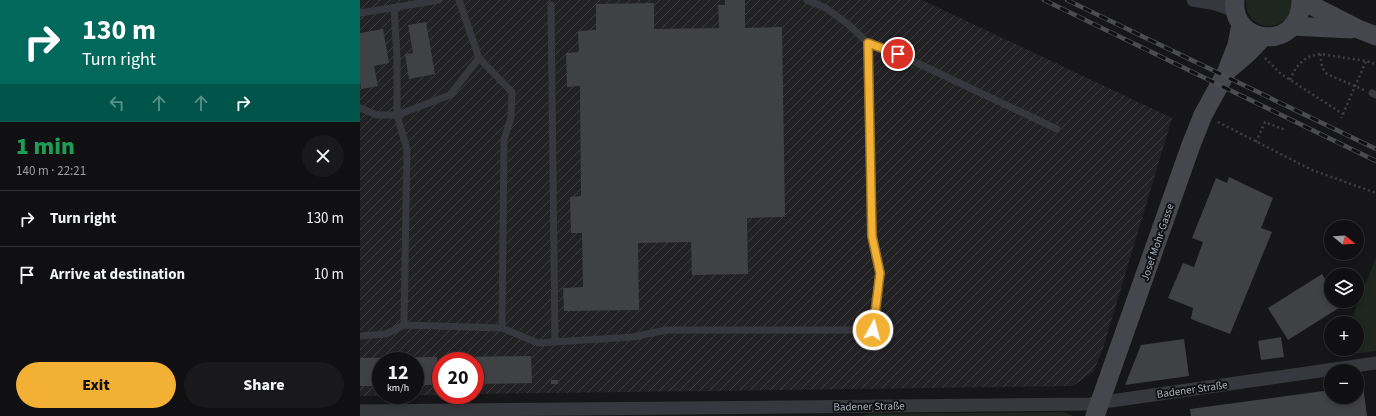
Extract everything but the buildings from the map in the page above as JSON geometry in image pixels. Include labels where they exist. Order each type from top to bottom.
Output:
[{"type":"street","points":[[1193,0],[1216,4],[1237,12],[1247,30],[1262,37],[1279,35],[1292,26],[1298,19],[1301,9],[1301,0],[1358,29],[1376,36]]},
{"type":"street","name":"Josef Mohr-Gasse","points":[[1098,409],[1188,152],[1203,114],[1227,71],[1238,44],[1237,12]]},
{"type":"street","points":[[1292,26],[1358,29]]},
{"type":"street","name":"Josef Mohr-Gasse","points":[[1227,71],[1249,52],[1262,37]]},
{"type":"street","name":"Badener Straße","points":[[360,411],[844,411],[1090,404],[1098,409],[1376,363]]},
{"type":"lane","points":[[360,12],[439,0]]},
{"type":"lane","points":[[459,0],[479,58],[512,92],[511,118],[504,139],[502,328]]},
{"type":"lane","points":[[807,0],[826,8],[849,25],[868,43],[898,54],[1057,129]]},
{"type":"lane","points":[[552,5],[555,342]]},
{"type":"lane","points":[[394,8],[397,57],[397,115],[407,149],[404,325]]},
{"type":"lane","points":[[360,336],[386,334],[404,325],[502,328],[538,343],[633,337],[666,330],[873,330],[880,273],[872,236],[868,43]]},
{"type":"lane","points":[[360,108],[377,114],[397,115],[450,94],[479,58]]},
{"type":"path","points":[[1320,54],[1322,67],[1327,74],[1374,94]]},
{"type":"path","points":[[1290,80],[1297,65],[1313,55],[1320,54],[1376,64]]},
{"type":"path","points":[[1267,60],[1281,74],[1343,114]]},
{"type":"path","points":[[1341,118],[1356,87],[1366,61]]},
{"type":"path","points":[[1203,114],[1312,170],[1376,193]]},
{"type":"path","points":[[1256,142],[1266,122],[1285,130]]},
{"type":"shaded area","points":[[360,0],[922,0],[1172,118],[1104,345],[1094,371],[1073,386],[484,394],[484,352],[432,352],[432,395],[424,395],[424,352],[372,352],[372,396],[360,396]]},
{"type":"shaded area","points":[[1246,0],[1291,0],[1291,10],[1287,18],[1280,23],[1271,26],[1262,25],[1254,21],[1248,12]]},
{"type":"shaded area","points":[[1376,257],[1376,351],[1364,352],[1364,316],[1353,316],[1356,308],[1364,308],[1364,287]]},
{"type":"shaded area","points":[[1064,412],[1073,416],[862,416],[868,414]]},
{"type":"railway","points":[[1044,0],[1376,161]]},
{"type":"railway","points":[[1067,0],[1376,149]]},
{"type":"route","points":[[873,330],[880,273],[872,236],[868,43],[898,54]]}]
